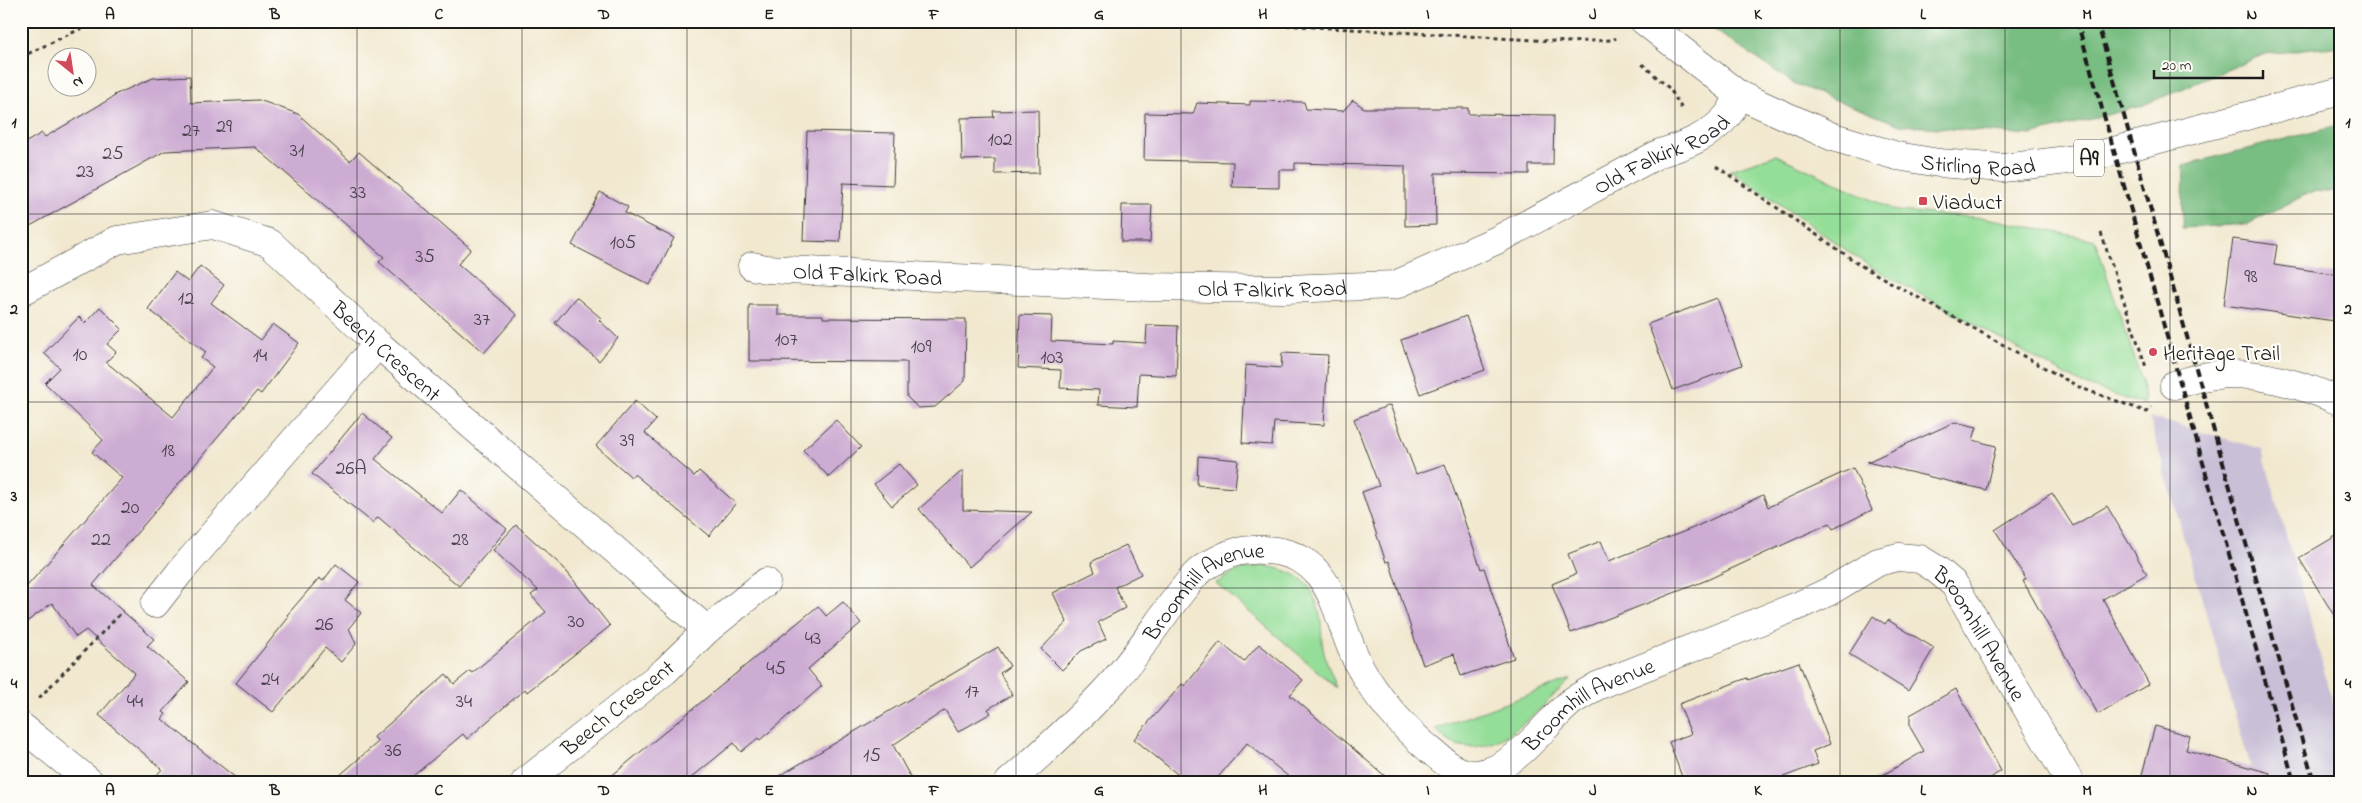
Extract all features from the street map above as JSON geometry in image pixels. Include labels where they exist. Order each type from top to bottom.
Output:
[{"type":"street","name":"Stirling Road","points":[[1632,27],[1739,95],[1833,137],[1897,156],[1939,163],[2003,168],[2091,157],[2341,92]]},
{"type":"street","name":"Old Falkirk Road","points":[[752,266],[766,270],[868,276],[1148,287],[1285,289],[1394,285],[1497,240],[1660,152],[1681,147],[1699,138],[1728,116],[1739,95]]},
{"type":"street","name":"Beech Crescent","points":[[21,292],[117,240],[213,226],[270,243],[378,344],[707,630]]},
{"type":"street","points":[[155,604],[180,572],[378,344]]},
{"type":"street","points":[[2174,384],[2217,374],[2260,377],[2316,390],[2341,402]]},
{"type":"street","name":"Broomhill Avenue","points":[[1009,782],[1059,738],[1115,680],[1198,572],[1222,556],[1245,549],[1275,550],[1303,559],[1319,575],[1335,598],[1359,666],[1379,698],[1405,728],[1454,770],[1476,774],[1496,769],[1520,753],[1572,701],[1597,686],[1800,605],[1830,591],[1878,562],[1898,556],[1920,560],[1954,584],[2070,782]]},
{"type":"street","name":"Beech Crescent","points":[[525,782],[665,671],[707,630],[766,582]]},
{"type":"street","points":[[21,726],[90,782]]},
{"type":"path","points":[[21,57],[97,21]]},
{"type":"path","points":[[1215,21],[1568,42],[1613,40],[1632,27]]},
{"type":"path","points":[[1613,40],[1620,46]]},
{"type":"path","points":[[1634,58],[1670,88],[1716,166],[1865,268],[2081,388],[2146,412],[2174,384]]},
{"type":"path","points":[[2101,233],[2148,373]]},
{"type":"path","points":[[35,702],[132,602],[155,604]]},
{"type":"shaded area","points":[[2149,417],[2262,449],[2341,731],[2341,782],[2255,782]]},
{"type":"green space","points":[[1701,21],[2341,21],[2341,46],[2265,54],[2141,106],[2031,135],[1900,125],[1795,84]]},
{"type":"green space","points":[[2341,125],[2341,193],[2313,191],[2248,224],[2182,228],[2184,165]]},
{"type":"green space","points":[[1776,155],[1896,211],[1986,218],[2095,240],[2142,381],[2144,405],[2082,384],[1868,265],[1730,170]]},
{"type":"green space","points":[[1263,566],[1296,575],[1310,588],[1315,597],[1321,621],[1322,645],[1325,658],[1337,688],[1216,583],[1237,571]]},
{"type":"green space","points":[[1571,679],[1518,728],[1503,738],[1487,744],[1471,747],[1454,744],[1435,729]]},
{"type":"building","points":[[190,76],[191,103],[259,100],[298,114],[350,161],[359,152],[471,249],[458,264],[517,315],[484,353],[379,262],[384,257],[255,147],[165,151],[21,231],[21,145],[42,133],[45,137],[114,95],[153,78]]},
{"type":"building","points":[[1353,100],[1364,108],[1468,108],[1468,114],[1554,115],[1553,165],[1529,165],[1529,174],[1435,173],[1436,225],[1405,226],[1405,166],[1295,163],[1295,170],[1279,170],[1279,188],[1232,187],[1233,162],[1144,160],[1145,113],[1193,114],[1197,103],[1250,105],[1250,101],[1304,102],[1306,109],[1343,111]]},
{"type":"building","points":[[1038,110],[1039,173],[995,174],[995,159],[962,160],[961,118],[994,117],[993,111]]},
{"type":"building","points":[[807,131],[895,133],[893,185],[843,183],[840,242],[803,241]]},
{"type":"building","points":[[600,192],[628,207],[625,213],[674,238],[650,285],[572,245]]},
{"type":"building","points":[[1122,205],[1152,205],[1150,242],[1121,242]]},
{"type":"building","points":[[2233,239],[2277,245],[2274,265],[2341,275],[2341,322],[2224,305]]},
{"type":"building","points":[[200,266],[224,285],[211,303],[261,340],[273,324],[299,343],[261,394],[257,391],[93,585],[154,639],[147,646],[189,682],[163,712],[166,714],[162,719],[241,782],[151,782],[162,769],[99,715],[135,673],[86,630],[76,637],[52,603],[21,626],[21,593],[122,478],[92,452],[103,440],[45,383],[60,368],[44,353],[79,317],[85,323],[100,307],[122,329],[107,344],[116,352],[106,362],[173,417],[213,367],[201,358],[206,352],[148,309],[175,272],[188,282]]},
{"type":"building","points":[[576,297],[601,318],[599,320],[618,338],[599,361],[555,323]]},
{"type":"building","points":[[1717,298],[1742,365],[1673,390],[1648,324]]},
{"type":"building","points":[[749,305],[778,305],[778,315],[823,315],[823,318],[966,319],[965,381],[935,407],[918,408],[907,397],[907,362],[749,361]]},
{"type":"building","points":[[1020,315],[1052,316],[1051,341],[1113,344],[1113,341],[1146,343],[1147,325],[1178,326],[1176,376],[1139,374],[1137,407],[1098,405],[1099,390],[1060,388],[1061,370],[1018,368]]},
{"type":"building","points":[[1466,316],[1485,370],[1420,394],[1401,340]]},
{"type":"building","points":[[1282,353],[1328,355],[1324,425],[1274,422],[1272,445],[1242,443],[1246,365],[1281,368]]},
{"type":"building","points":[[635,401],[656,420],[645,433],[694,476],[699,471],[736,503],[709,536],[634,474],[631,477],[596,446]]},
{"type":"building","points":[[1390,405],[1416,474],[1445,464],[1481,569],[1484,568],[1514,658],[1461,676],[1454,654],[1423,665],[1389,561],[1386,562],[1362,492],[1379,486],[1354,419]]},
{"type":"building","points":[[362,413],[392,438],[375,459],[442,513],[461,490],[507,529],[459,586],[378,517],[373,523],[312,474]]},
{"type":"building","points":[[836,420],[861,447],[829,477],[803,450]]},
{"type":"building","points":[[1955,422],[1977,427],[1973,440],[1996,446],[1986,490],[1867,462]]},
{"type":"building","points":[[1198,456],[1238,460],[1235,488],[1197,485]]},
{"type":"building","points":[[899,464],[917,485],[892,506],[874,484]]},
{"type":"building","points":[[1853,468],[1872,510],[1833,529],[1830,523],[1707,580],[1571,633],[1552,584],[1576,574],[1568,554],[1601,541],[1609,561],[1693,528],[1763,495],[1768,507]]},
{"type":"building","points":[[963,470],[963,510],[1032,512],[969,567],[919,509]]},
{"type":"building","points":[[2052,493],[2073,526],[2107,506],[2147,574],[2103,599],[2149,684],[2098,714],[2023,581],[2026,579],[1995,530]]},
{"type":"building","points":[[516,525],[563,567],[610,626],[527,692],[525,689],[467,739],[463,734],[406,782],[332,782],[378,742],[374,737],[446,674],[454,684],[470,671],[472,673],[546,612],[531,595],[538,590],[493,550]]},
{"type":"building","points":[[2341,533],[2341,627],[2299,558]]},
{"type":"building","points":[[1126,545],[1141,574],[1115,587],[1125,608],[1098,622],[1106,639],[1081,651],[1062,670],[1041,649],[1067,622],[1053,593],[1095,572],[1091,562]]},
{"type":"building","points":[[336,564],[359,582],[345,600],[361,613],[349,628],[356,644],[341,662],[325,648],[273,712],[236,683],[289,617],[287,615],[319,578],[323,581]]},
{"type":"building","points":[[843,602],[861,623],[808,669],[822,686],[760,740],[758,738],[741,752],[734,743],[686,782],[604,782],[818,606],[826,616]]},
{"type":"building","points":[[1873,616],[1885,624],[1888,620],[1934,648],[1908,691],[1849,654]]},
{"type":"building","points":[[1220,642],[1244,662],[1259,644],[1303,680],[1290,695],[1392,782],[1295,782],[1247,743],[1214,782],[1187,782],[1134,739],[1182,684],[1185,686]]},
{"type":"building","points":[[998,647],[1010,666],[1000,673],[1012,695],[988,709],[991,713],[958,732],[945,710],[893,745],[913,782],[769,782]]},
{"type":"building","points":[[1799,662],[1830,744],[1813,751],[1818,764],[1770,782],[1684,782],[1669,742],[1691,734],[1679,704],[1747,678],[1748,680]]},
{"type":"building","points":[[1956,689],[2001,771],[1984,782],[1871,782],[1924,751],[1910,727],[1910,715]]},
{"type":"building","points":[[2155,726],[2190,736],[2186,750],[2270,773],[2269,782],[2140,782]]},
{"type":"railway","points":[[2077,21],[2294,782]]},
{"type":"railway","points":[[2097,21],[2314,782]]},
{"type":"place","name":"Viaduct","points":[[1923,201]]},
{"type":"place","name":"Heritage Trail","points":[[2153,352]]}]
